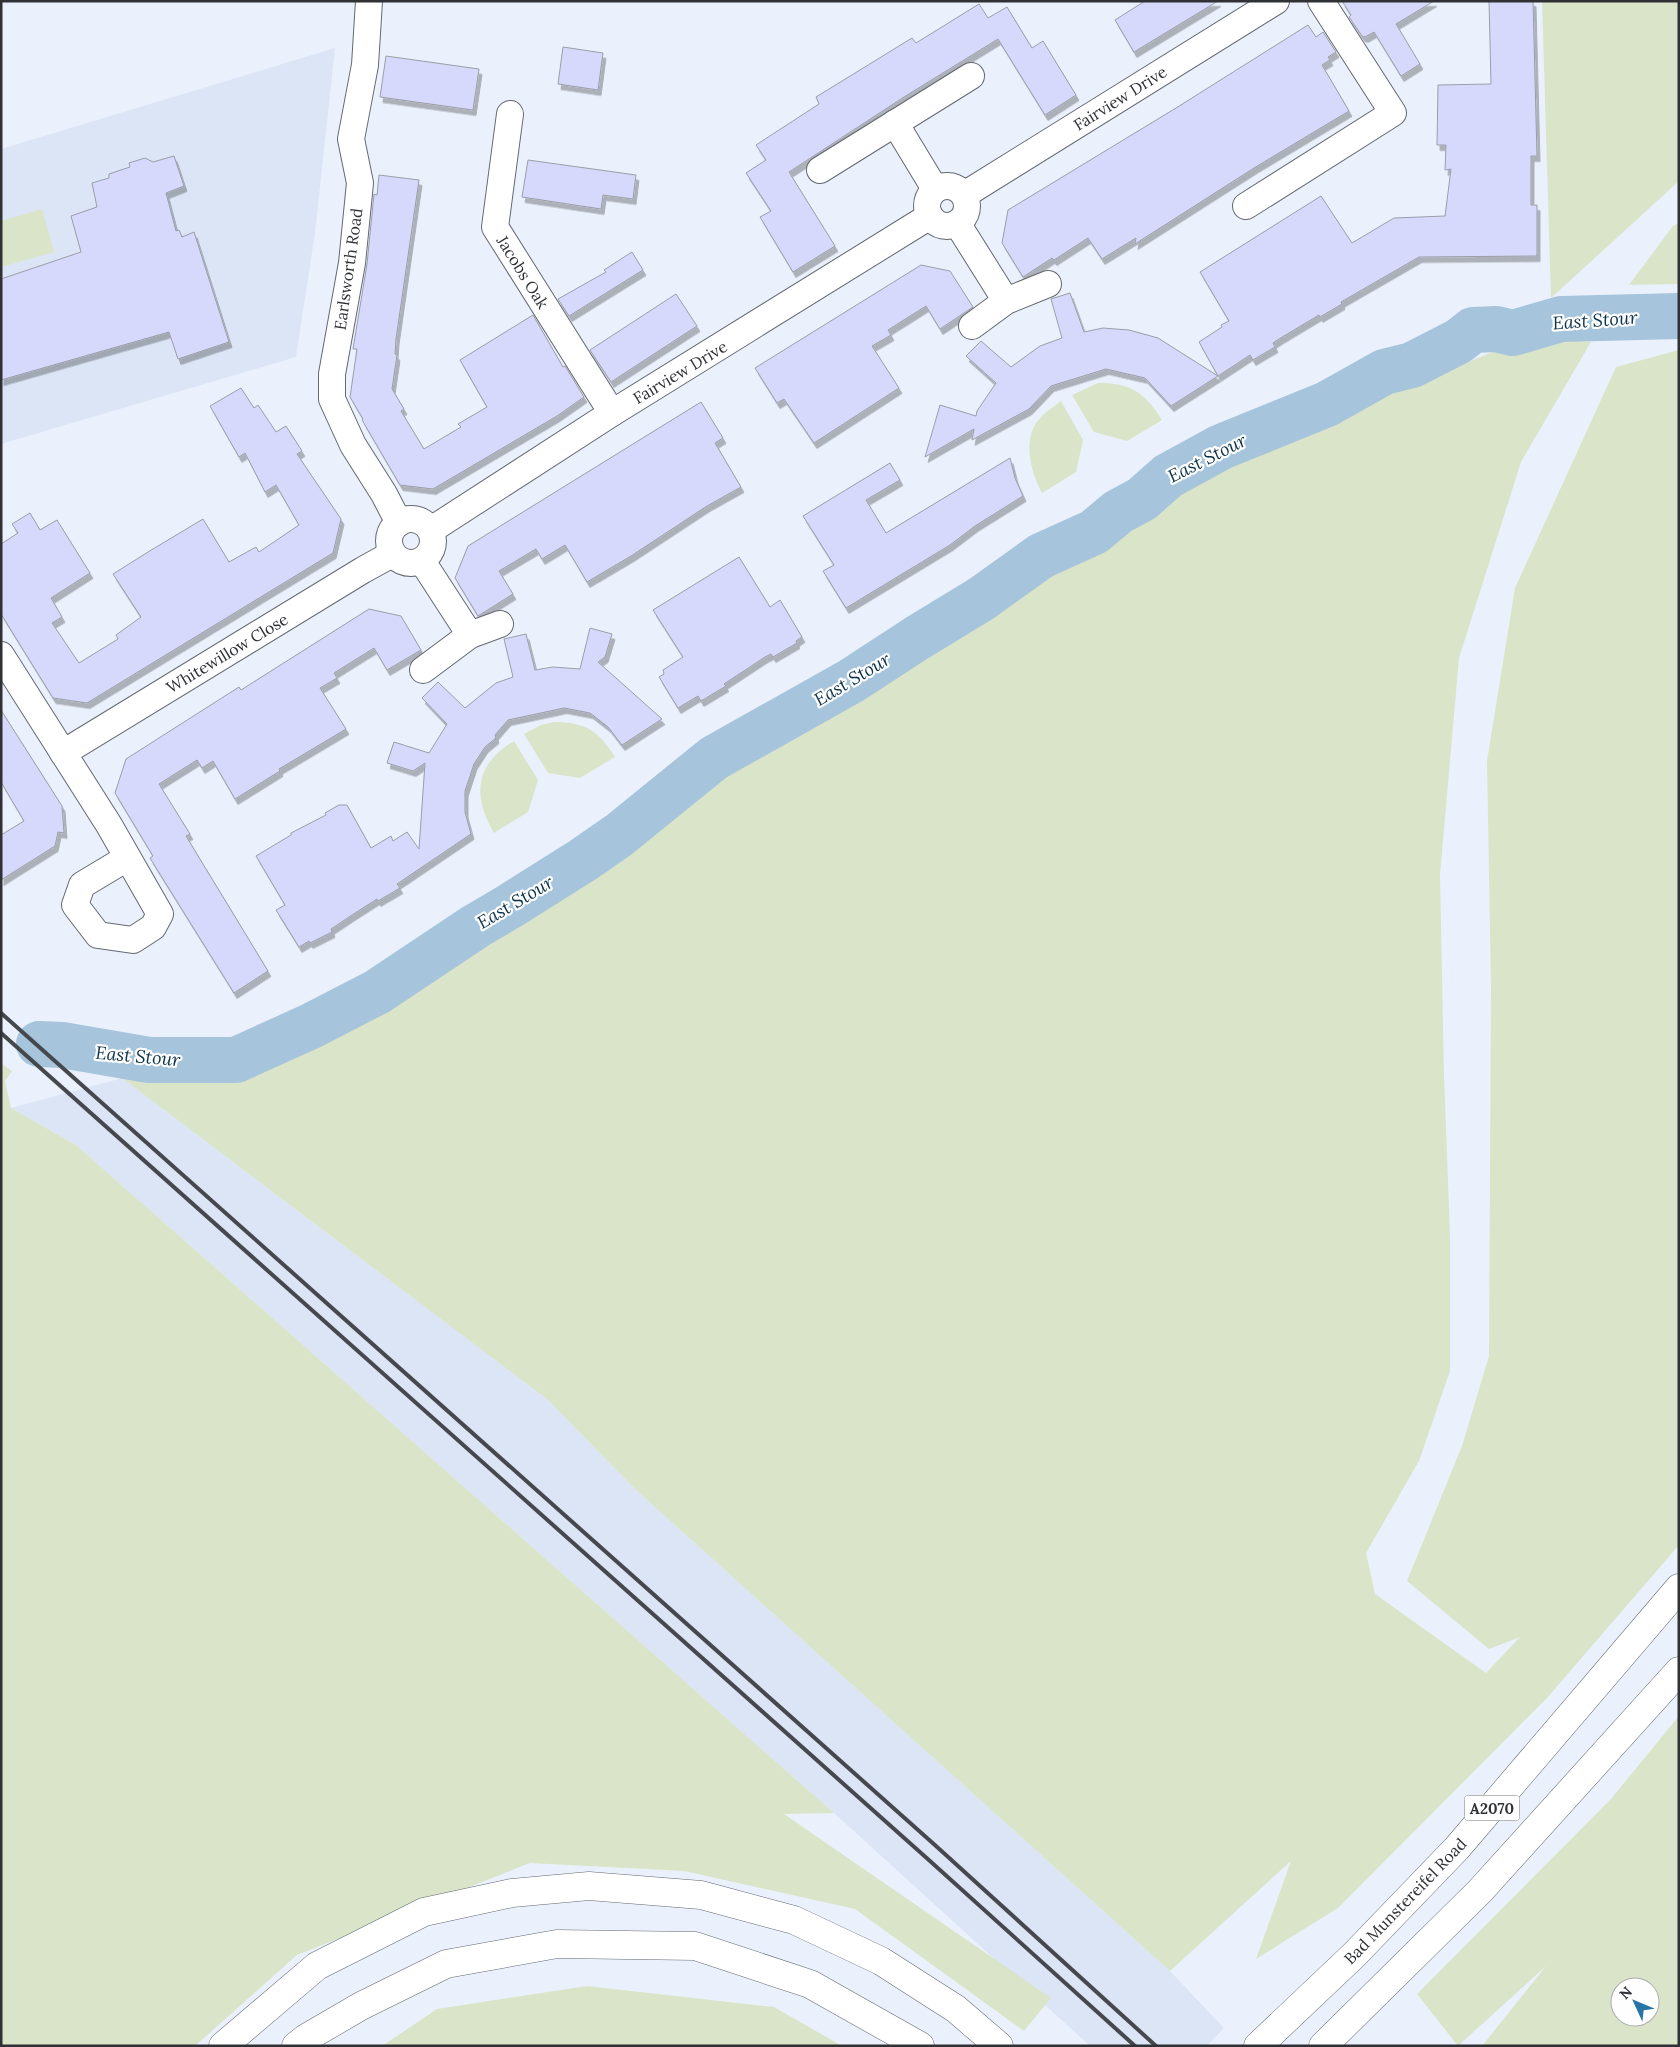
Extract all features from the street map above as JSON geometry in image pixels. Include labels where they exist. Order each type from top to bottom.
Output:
[{"type":"main road","name":"Bad Munstereifel Road","points":[[1258,2046],[1354,1955],[1457,1848],[1679,1588]]},
{"type":"main road","name":"A2070","points":[[1326,2043],[1480,1891],[1679,1671]]},
{"type":"main road","points":[[222,2046],[317,1966],[424,1912],[512,1893],[589,1886],[701,1895],[794,1920],[881,1961],[956,2009],[1000,2046]]},
{"type":"main road","points":[[296,2046],[306,2038],[361,2006],[446,1964],[557,1944],[695,1946],[810,1984],[920,2046]]},
{"type":"street","name":"Earlsworth Road","points":[[369,1],[365,64],[351,139],[360,183],[352,263],[332,374],[332,399],[353,445],[384,494],[398,522]]},
{"type":"street","name":"Fairview Drive","points":[[964,196],[1276,1]]},
{"type":"street","points":[[1246,206],[1393,113],[1321,1]]},
{"type":"street","points":[[820,170],[971,76]]},
{"type":"street","name":"Jacobs Oak","points":[[510,114],[495,227],[612,413]]},
{"type":"street","points":[[895,123],[935,189]]},
{"type":"street","points":[[941,186],[954,187],[964,196],[965,213],[957,222],[946,225],[940,224],[930,216],[928,199],[935,189],[941,186]]},
{"type":"street","name":"Fairview Drive","points":[[431,530],[612,413],[930,216]]},
{"type":"street","points":[[957,222],[1006,301]]},
{"type":"street","points":[[972,326],[1006,301],[1048,284]]},
{"type":"street","points":[[412,518],[420,520],[431,530],[434,543],[428,556],[422,561],[409,564],[397,559],[392,554],[389,541],[393,527],[398,522],[412,518]]},
{"type":"street","name":"Whitewillow Close","points":[[63,753],[392,554]]},
{"type":"street","points":[[422,561],[470,635]]},
{"type":"street","points":[[423,670],[470,635],[500,624]]},
{"type":"street","points":[[1,655],[109,825],[127,858]]},
{"type":"shaded area","points":[[335,48],[315,233],[296,357],[1,444],[1,149]]},
{"type":"shaded area","points":[[122,1078],[548,1400],[636,1490],[1170,1971],[1224,2028],[1207,2046],[1090,2046],[834,1813],[76,1145],[11,1108]]},
{"type":"green space","points":[[1542,1],[1679,1],[1679,181],[1551,298]]},
{"type":"green space","points":[[42,209],[54,252],[1,267],[1,221]]},
{"type":"green space","points":[[1679,223],[1679,284],[1629,285],[1673,226]]},
{"type":"green space","points":[[1527,338],[1591,342],[1521,462],[1459,658],[1440,875],[1444,1074],[1450,1236],[1450,1371],[1419,1461],[1366,1553],[1375,1594],[1486,1673],[1520,1637],[1489,1649],[1407,1581],[1462,1446],[1489,1356],[1491,988],[1487,761],[1515,588],[1616,367],[1679,350],[1679,1545],[1547,1698],[1338,1908],[1256,1959],[1291,1861],[1170,1971],[636,1490],[548,1400],[122,1078],[292,1059],[676,812],[727,765],[867,692],[1178,488],[1249,451]]},
{"type":"green space","points":[[1098,383],[1119,385],[1136,391],[1149,402],[1162,420],[1127,441],[1094,432],[1072,395]]},
{"type":"green space","points":[[1061,401],[1083,440],[1076,472],[1042,493],[1031,464],[1031,433],[1035,424],[1042,416]]},
{"type":"green space","points":[[565,722],[583,726],[597,734],[615,757],[580,778],[548,773],[524,734],[541,725]]},
{"type":"green space","points":[[514,741],[538,780],[528,812],[494,833],[482,806],[481,782],[491,760]]},
{"type":"green space","points":[[1,1063],[12,1071],[5,1081],[11,1108],[76,1145],[834,1813],[784,1814],[1051,1998],[1024,2031],[855,1909],[684,1871],[530,1863],[297,1955],[195,2046],[1,2046]]},
{"type":"green space","points":[[1679,1716],[1679,2046],[1482,2046],[1546,1966],[1458,2046],[1417,1994],[1610,1800]]},
{"type":"green space","points":[[587,1986],[774,2007],[842,2046],[382,2046],[437,2009]]},
{"type":"building","points":[[1145,1],[1218,1],[1134,52],[1115,20]]},
{"type":"building","points":[[1342,1],[1434,1],[1396,24],[1420,64],[1401,76],[1374,32],[1365,37],[1362,36],[1349,17],[1351,15]]},
{"type":"building","points":[[1489,1],[1533,1],[1537,156],[1531,156],[1531,205],[1537,205],[1537,256],[1419,257],[1341,302],[1342,304],[1320,317],[1319,315],[1279,339],[1273,343],[1275,347],[1253,360],[1250,355],[1218,376],[1199,342],[1229,321],[1200,272],[1321,196],[1352,243],[1394,218],[1445,216],[1451,169],[1445,170],[1446,145],[1437,145],[1438,85],[1491,84]]},
{"type":"building","points":[[979,4],[988,18],[1007,7],[1032,48],[1043,41],[1076,95],[1045,115],[998,39],[904,97],[789,172],[835,246],[793,272],[760,217],[771,211],[746,173],[766,160],[756,145],[819,104],[816,97],[912,38],[916,43]]},
{"type":"building","points":[[1308,25],[1316,37],[1323,32],[1336,52],[1328,57],[1330,60],[1322,65],[1349,111],[1254,168],[1135,244],[1136,238],[1102,259],[1088,238],[1023,277],[1002,243],[1008,210]]},
{"type":"building","points":[[563,47],[603,53],[598,90],[558,84]]},
{"type":"building","points":[[386,56],[479,69],[473,110],[380,97]]},
{"type":"building","points":[[174,156],[184,186],[166,193],[176,231],[179,230],[182,237],[194,232],[229,342],[178,359],[169,332],[1,380],[1,279],[81,252],[71,216],[97,207],[92,183],[109,178],[109,174],[130,167],[129,163],[145,158],[153,162]]},
{"type":"building","points":[[528,160],[636,175],[633,199],[603,195],[601,209],[522,197]]},
{"type":"building","points":[[379,175],[419,180],[396,339],[395,354],[397,355],[392,389],[404,409],[401,411],[424,449],[461,427],[458,424],[487,407],[460,360],[533,315],[563,367],[565,366],[584,397],[557,416],[433,489],[400,485],[350,397],[357,349],[353,349],[367,264],[374,194],[377,195]]},
{"type":"building","points":[[632,252],[643,270],[569,316],[558,299],[606,272],[604,270]]},
{"type":"building","points":[[921,265],[950,271],[973,307],[940,329],[926,306],[888,330],[891,335],[872,346],[899,388],[814,443],[784,399],[777,403],[755,368]]},
{"type":"building","points":[[1070,293],[1084,332],[1103,328],[1129,330],[1158,338],[1218,376],[1171,406],[1145,378],[1106,369],[1051,386],[1029,409],[972,440],[974,429],[925,457],[940,405],[976,416],[977,411],[996,383],[966,356],[981,341],[1011,367],[1040,346],[1062,338],[1051,299]]},
{"type":"building","points":[[676,294],[697,326],[611,382],[590,350]]},
{"type":"building","points":[[241,388],[254,408],[258,405],[276,432],[286,426],[302,451],[297,454],[341,519],[333,553],[87,703],[53,698],[1,614],[1,544],[18,533],[12,524],[30,513],[40,530],[57,520],[90,573],[51,598],[62,617],[52,623],[79,663],[118,639],[116,635],[141,617],[113,574],[148,552],[203,519],[229,562],[256,547],[259,552],[299,525],[276,485],[265,492],[245,453],[239,457],[210,406]]},
{"type":"building","points":[[701,402],[723,438],[715,443],[741,487],[707,506],[631,556],[587,582],[565,545],[542,559],[536,549],[499,571],[513,594],[478,616],[455,578],[468,546]]},
{"type":"building","points":[[1010,458],[1015,478],[1023,496],[975,526],[950,545],[846,608],[823,571],[834,565],[803,516],[890,463],[900,480],[866,500],[886,533]]},
{"type":"building","points":[[739,557],[770,607],[780,600],[802,637],[796,641],[797,643],[773,657],[771,654],[765,657],[724,684],[726,686],[701,701],[698,696],[678,708],[659,677],[664,674],[663,670],[683,657],[653,610]]},
{"type":"building","points":[[369,609],[401,616],[421,650],[387,670],[374,648],[334,673],[337,678],[320,688],[346,729],[279,769],[280,771],[235,799],[213,761],[202,768],[197,760],[159,784],[190,834],[186,836],[268,971],[234,993],[150,858],[153,856],[115,793],[126,759],[239,687],[241,690]]},
{"type":"building","points":[[590,628],[612,634],[605,657],[598,662],[662,719],[622,745],[608,727],[590,713],[564,708],[508,720],[495,735],[496,738],[485,747],[474,764],[465,791],[465,812],[471,834],[397,884],[400,888],[378,901],[377,899],[352,915],[331,929],[332,932],[299,947],[276,910],[285,905],[256,856],[291,835],[291,833],[326,815],[325,813],[339,805],[347,805],[371,848],[391,836],[393,841],[407,832],[419,849],[425,763],[413,771],[387,763],[394,742],[429,753],[447,724],[422,698],[438,682],[465,708],[496,683],[513,677],[504,639],[526,634],[535,670],[553,667],[580,669]]},
{"type":"building","points":[[1,710],[62,806],[64,833],[58,832],[55,846],[1,880],[1,835],[24,821],[1,782]]},
{"type":"waterway","name":"East Stour","points":[[39,1044],[62,1045],[149,1060],[236,1060],[311,1026],[377,992],[476,926],[583,860],[619,835],[714,758],[851,681],[981,599],[1041,556],[1094,532],[1118,512],[1142,499],[1168,476],[1221,447],[1327,404],[1384,372],[1412,365],[1459,341],[1473,330],[1496,329],[1513,333],[1561,319],[1679,316]]},
{"type":"railway","points":[[1,1013],[936,1846],[1156,2046]]},
{"type":"railway","points":[[1,1033],[1135,2046]]}]
